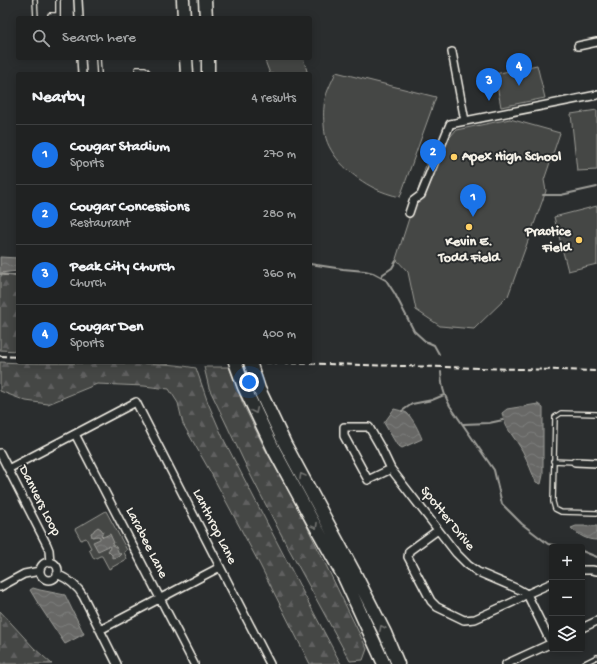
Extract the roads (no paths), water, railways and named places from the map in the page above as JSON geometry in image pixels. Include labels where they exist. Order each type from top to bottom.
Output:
[{"type":"highway","points":[[183,0],[184,16]]},
{"type":"highway","points":[[205,0],[206,16]]},
{"type":"highway","points":[[186,60],[187,72]]},
{"type":"highway","points":[[208,60],[208,72]]},
{"type":"highway","points":[[237,364],[244,387],[274,450],[344,577],[382,661]]},
{"type":"highway","points":[[251,364],[259,389],[284,444],[354,572],[385,633],[398,664]]},
{"type":"street","points":[[78,0],[79,16]]},
{"type":"street","points":[[578,46],[597,42]]},
{"type":"street","points":[[452,52],[465,120]]},
{"type":"street","points":[[81,60],[82,72]]},
{"type":"street","points":[[409,213],[413,201],[421,194],[450,124],[597,95]]},
{"type":"street","name":"Lanthrop Lane","points":[[75,434],[136,402],[270,664]]},
{"type":"street","name":"Spotter Drive","points":[[391,468],[368,480],[344,436],[344,427],[369,427],[391,468],[456,553],[468,565],[478,572],[527,594]]},
{"type":"street","points":[[8,469],[75,434]]},
{"type":"street","name":"Larabee Lane","points":[[75,434],[194,664]]},
{"type":"street","name":"Danvers Loop","points":[[0,453],[47,545],[50,562]]},
{"type":"street","points":[[575,462],[597,463]]},
{"type":"street","points":[[438,530],[409,551],[408,556],[431,601],[437,607],[464,620],[475,620],[549,584]]},
{"type":"street","points":[[50,562],[56,566],[57,574],[54,579],[46,580],[41,576],[40,571],[44,564],[50,562]]},
{"type":"street","points":[[100,630],[220,567]]},
{"type":"street","points":[[585,570],[597,571]]},
{"type":"street","points":[[0,587],[24,574],[40,571]]},
{"type":"street","points":[[57,574],[70,581],[78,588],[117,664]]},
{"type":"street","points":[[527,594],[549,637]]},
{"type":"street","points":[[585,627],[597,621]]},
{"type":"street","points":[[506,664],[549,644]]},
{"type":"lane","points":[[35,0],[36,16]]},
{"type":"lane","points":[[50,15],[58,16],[56,5]]},
{"type":"lane","points":[[35,7],[41,7]]},
{"type":"lane","points":[[98,60],[99,72]]},
{"type":"lane","points":[[137,69],[145,69],[148,72]]},
{"type":"lane","points":[[597,414],[561,413],[555,417],[553,461],[553,502],[555,509],[561,512],[597,512]]},
{"type":"lane","points":[[553,461],[575,462]]},
{"type":"lane","points":[[583,664],[597,657]]},
{"type":"water","points":[[0,257],[16,258],[16,271],[0,273]]},
{"type":"water","points":[[538,404],[543,408],[543,475],[541,484],[536,482],[523,452],[503,419],[502,413],[507,409]]},
{"type":"water","points":[[394,409],[407,413],[416,425],[422,439],[402,448],[397,445],[384,423]]},
{"type":"water","points":[[576,526],[597,526],[597,540],[583,537],[571,528]]},
{"type":"water","points":[[98,527],[103,532],[101,535],[103,537],[110,534],[114,543],[112,545],[116,547],[118,552],[121,554],[118,557],[112,558],[112,555],[108,551],[110,548],[109,546],[98,551],[93,542],[100,539],[100,537],[92,537],[91,533]]},
{"type":"water","points":[[33,588],[65,595],[84,634],[65,644],[30,590]]},
{"type":"waterway","points":[[543,195],[561,195],[597,187]]},
{"type":"waterway","points":[[381,277],[392,268],[396,261]]},
{"type":"waterway","points":[[312,264],[365,271],[373,273],[386,280],[414,331],[425,341],[434,345],[439,354]]},
{"type":"waterway","points":[[0,274],[16,276]]},
{"type":"waterway","points":[[441,372],[443,389],[450,406],[494,470],[502,504],[522,524],[549,544]]},
{"type":"waterway","points":[[402,411],[412,404],[432,400],[444,395]]},
{"type":"waterway","points":[[463,424],[489,423],[503,420]]},
{"type":"waterway","points":[[585,552],[597,557]]},
{"type":"railway","points":[[0,356],[16,357]]},
{"type":"railway","points":[[312,364],[597,371]]},
{"type":"place","name":"Cougar Den","points":[[519,86]]},
{"type":"place","name":"Peak City Church","points":[[489,101]]},
{"type":"place","name":"Apex High School","points":[[454,157]]},
{"type":"place","name":"Cougar Concessions","points":[[433,172]]},
{"type":"place","name":"Cougar Stadium","points":[[473,217]]},
{"type":"place","name":"Kevin E. Todd Field","points":[[469,227]]},
{"type":"place","name":"Practice Field","points":[[579,240]]}]
